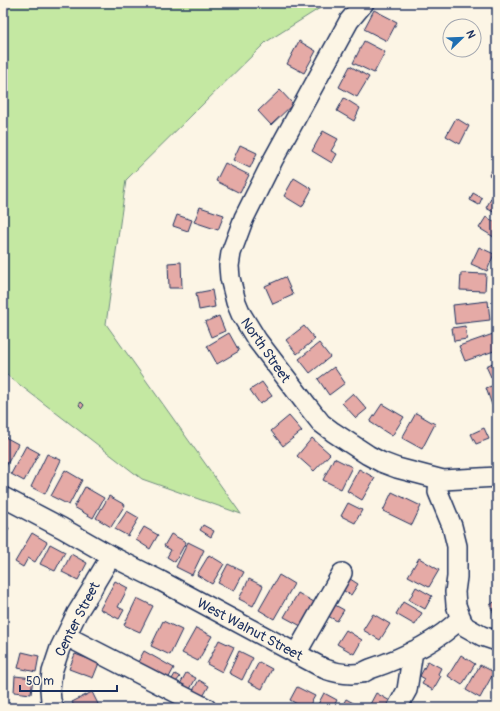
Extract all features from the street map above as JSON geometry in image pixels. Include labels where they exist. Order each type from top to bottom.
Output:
[{"type":"street","name":"North Street","points":[[364,3],[349,21],[273,160],[244,218],[231,252],[229,266],[230,278],[236,302],[256,340],[321,422],[333,432],[368,455],[397,468],[443,480],[497,477]]},
{"type":"street","points":[[439,479],[438,492],[452,526],[457,546],[455,600],[461,618],[466,627],[482,636],[497,641]]},
{"type":"street","name":"West Walnut Street","points":[[3,497],[296,654],[332,671],[347,674],[362,673],[400,658],[430,642],[461,618]]},
{"type":"street","name":"Center Street","points":[[54,708],[51,701],[51,679],[60,648],[77,613],[111,556]]},
{"type":"street","points":[[296,654],[342,574]]},
{"type":"street","points":[[66,636],[206,708]]},
{"type":"street","points":[[397,708],[407,690],[414,651]]},
{"type":"green space","points":[[3,3],[328,3],[266,42],[126,180],[106,324],[241,514],[142,479],[3,372]]},
{"type":"building","points":[[374,10],[397,22],[387,41],[364,29]]},
{"type":"building","points":[[299,41],[316,51],[304,73],[287,64]]},
{"type":"building","points":[[364,41],[385,52],[374,73],[353,63]]},
{"type":"building","points":[[350,66],[369,77],[357,97],[339,87]]},
{"type":"building","points":[[280,90],[293,104],[271,125],[258,111]]},
{"type":"building","points":[[344,98],[360,108],[354,121],[337,111]]},
{"type":"building","points":[[456,118],[469,126],[460,144],[446,136]]},
{"type":"building","points":[[323,131],[338,139],[331,151],[337,154],[332,163],[312,151]]},
{"type":"building","points":[[240,145],[257,153],[250,168],[233,160]]},
{"type":"building","points":[[497,162],[497,179],[489,175]]},
{"type":"building","points":[[225,163],[249,175],[240,193],[216,181]]},
{"type":"building","points":[[294,178],[312,189],[302,207],[284,196]]},
{"type":"building","points":[[473,193],[482,198],[479,205],[470,200]]},
{"type":"building","points":[[494,193],[497,194],[497,214],[486,208]]},
{"type":"building","points":[[200,207],[224,215],[218,230],[194,222]]},
{"type":"building","points":[[177,215],[192,220],[188,231],[173,226]]},
{"type":"building","points":[[486,217],[497,223],[497,239],[479,228]]},
{"type":"building","points":[[479,247],[494,254],[487,271],[471,264]]},
{"type":"building","points":[[181,262],[182,288],[169,288],[168,263]]},
{"type":"building","points":[[461,273],[486,274],[485,291],[460,290]]},
{"type":"building","points":[[285,277],[293,295],[273,304],[265,286]]},
{"type":"building","points":[[212,290],[215,307],[199,310],[196,293]]},
{"type":"building","points":[[488,301],[490,320],[455,324],[453,305]]},
{"type":"building","points":[[219,316],[225,331],[211,337],[205,322]]},
{"type":"building","points":[[304,326],[315,339],[297,354],[286,340]]},
{"type":"building","points":[[465,326],[467,339],[454,341],[452,328]]},
{"type":"building","points":[[229,333],[239,351],[217,364],[207,346]]},
{"type":"building","points":[[496,333],[497,350],[465,361],[459,346]]},
{"type":"building","points":[[319,343],[330,357],[310,373],[299,359]]},
{"type":"building","points":[[497,361],[497,375],[491,377],[486,366]]},
{"type":"building","points":[[334,367],[345,383],[329,395],[318,379]]},
{"type":"building","points":[[262,382],[272,396],[260,404],[250,390]]},
{"type":"building","points":[[497,384],[497,403],[492,405],[486,388]]},
{"type":"building","points":[[353,393],[367,409],[356,418],[342,403]]},
{"type":"building","points":[[81,402],[84,405],[82,408],[79,405]]},
{"type":"building","points":[[382,404],[404,417],[392,436],[370,422]]},
{"type":"building","points":[[497,408],[497,418],[494,409]]},
{"type":"building","points":[[416,413],[435,424],[422,449],[402,438]]},
{"type":"building","points":[[289,416],[302,431],[283,446],[271,431]]},
{"type":"building","points":[[484,428],[489,439],[476,444],[471,434]]},
{"type":"building","points":[[5,437],[18,444],[4,470],[3,441]]},
{"type":"building","points":[[312,438],[330,454],[314,471],[297,456]]},
{"type":"building","points":[[26,446],[39,453],[24,481],[11,474]]},
{"type":"building","points":[[47,454],[61,460],[45,494],[31,487]]},
{"type":"building","points":[[334,458],[352,467],[341,489],[323,480]]},
{"type":"building","points":[[359,469],[375,478],[362,500],[347,491]]},
{"type":"building","points":[[65,470],[82,480],[69,505],[51,496]]},
{"type":"building","points":[[85,487],[104,498],[93,518],[74,507]]},
{"type":"building","points":[[392,492],[421,506],[412,525],[383,511]]},
{"type":"building","points":[[109,496],[125,505],[111,527],[96,518]]},
{"type":"building","points":[[348,503],[362,510],[355,523],[341,516]]},
{"type":"building","points":[[127,511],[139,518],[128,536],[115,529]]},
{"type":"building","points":[[3,525],[9,528],[3,540]]},
{"type":"building","points":[[203,525],[214,531],[211,537],[200,530]]},
{"type":"building","points":[[144,527],[158,535],[150,549],[136,540]]},
{"type":"building","points":[[32,533],[47,542],[35,562],[28,558],[23,567],[15,562]]},
{"type":"building","points":[[171,534],[186,542],[175,562],[167,557],[171,550],[164,546]]},
{"type":"building","points":[[188,542],[204,550],[192,575],[176,567]]},
{"type":"building","points":[[50,544],[65,552],[55,571],[40,564]]},
{"type":"building","points":[[71,554],[87,563],[78,580],[62,572]]},
{"type":"building","points":[[209,555],[224,564],[212,584],[197,575]]},
{"type":"building","points":[[419,558],[439,570],[429,587],[408,576]]},
{"type":"building","points":[[228,564],[244,572],[234,591],[218,583]]},
{"type":"building","points":[[497,568],[497,579],[494,569]]},
{"type":"building","points":[[279,575],[294,584],[274,619],[259,610]]},
{"type":"building","points":[[347,577],[358,584],[351,595],[339,588]]},
{"type":"building","points":[[249,579],[263,586],[253,606],[239,599]]},
{"type":"building","points":[[115,581],[128,588],[118,607],[124,610],[119,619],[100,609]]},
{"type":"building","points":[[416,587],[432,596],[425,609],[409,600]]},
{"type":"building","points":[[298,593],[314,602],[301,626],[284,617]]},
{"type":"building","points":[[137,598],[153,606],[140,632],[124,625]]},
{"type":"building","points":[[497,600],[497,617],[495,616],[490,605]]},
{"type":"building","points":[[403,602],[422,613],[415,625],[396,614]]},
{"type":"building","points":[[335,605],[344,610],[337,621],[328,616]]},
{"type":"building","points":[[373,614],[390,624],[380,640],[363,630]]},
{"type":"building","points":[[163,621],[182,630],[170,655],[151,646]]},
{"type":"building","points":[[196,628],[212,636],[198,661],[182,653]]},
{"type":"building","points":[[346,630],[362,640],[354,654],[337,644]]},
{"type":"building","points":[[219,640],[234,647],[222,672],[207,664]]},
{"type":"building","points":[[144,651],[174,668],[167,681],[137,664]]},
{"type":"building","points":[[239,651],[253,658],[242,680],[229,673]]},
{"type":"building","points":[[22,652],[39,656],[36,672],[18,668]]},
{"type":"building","points":[[75,654],[99,663],[93,678],[69,669]]},
{"type":"building","points":[[461,655],[475,664],[462,685],[448,676]]},
{"type":"building","points":[[428,661],[441,668],[438,674],[441,676],[433,690],[422,684],[425,679],[420,676]]},
{"type":"building","points":[[259,662],[272,669],[262,689],[248,682]]},
{"type":"building","points":[[480,665],[494,672],[480,698],[466,690]]},
{"type":"building","points":[[186,673],[196,678],[189,691],[179,686]]},
{"type":"building","points":[[175,674],[180,677],[176,682],[172,679]]},
{"type":"building","points":[[15,676],[33,678],[31,694],[14,692]]},
{"type":"building","points":[[199,680],[209,686],[201,700],[191,694]]},
{"type":"building","points":[[297,687],[315,696],[308,708],[304,708],[290,700]]},
{"type":"building","points":[[92,692],[100,708],[75,708],[72,702]]},
{"type":"building","points":[[324,693],[337,700],[333,708],[316,708]]},
{"type":"building","points":[[376,693],[392,702],[389,708],[368,708]]},
{"type":"building","points":[[346,699],[359,706],[358,708],[341,708]]}]
